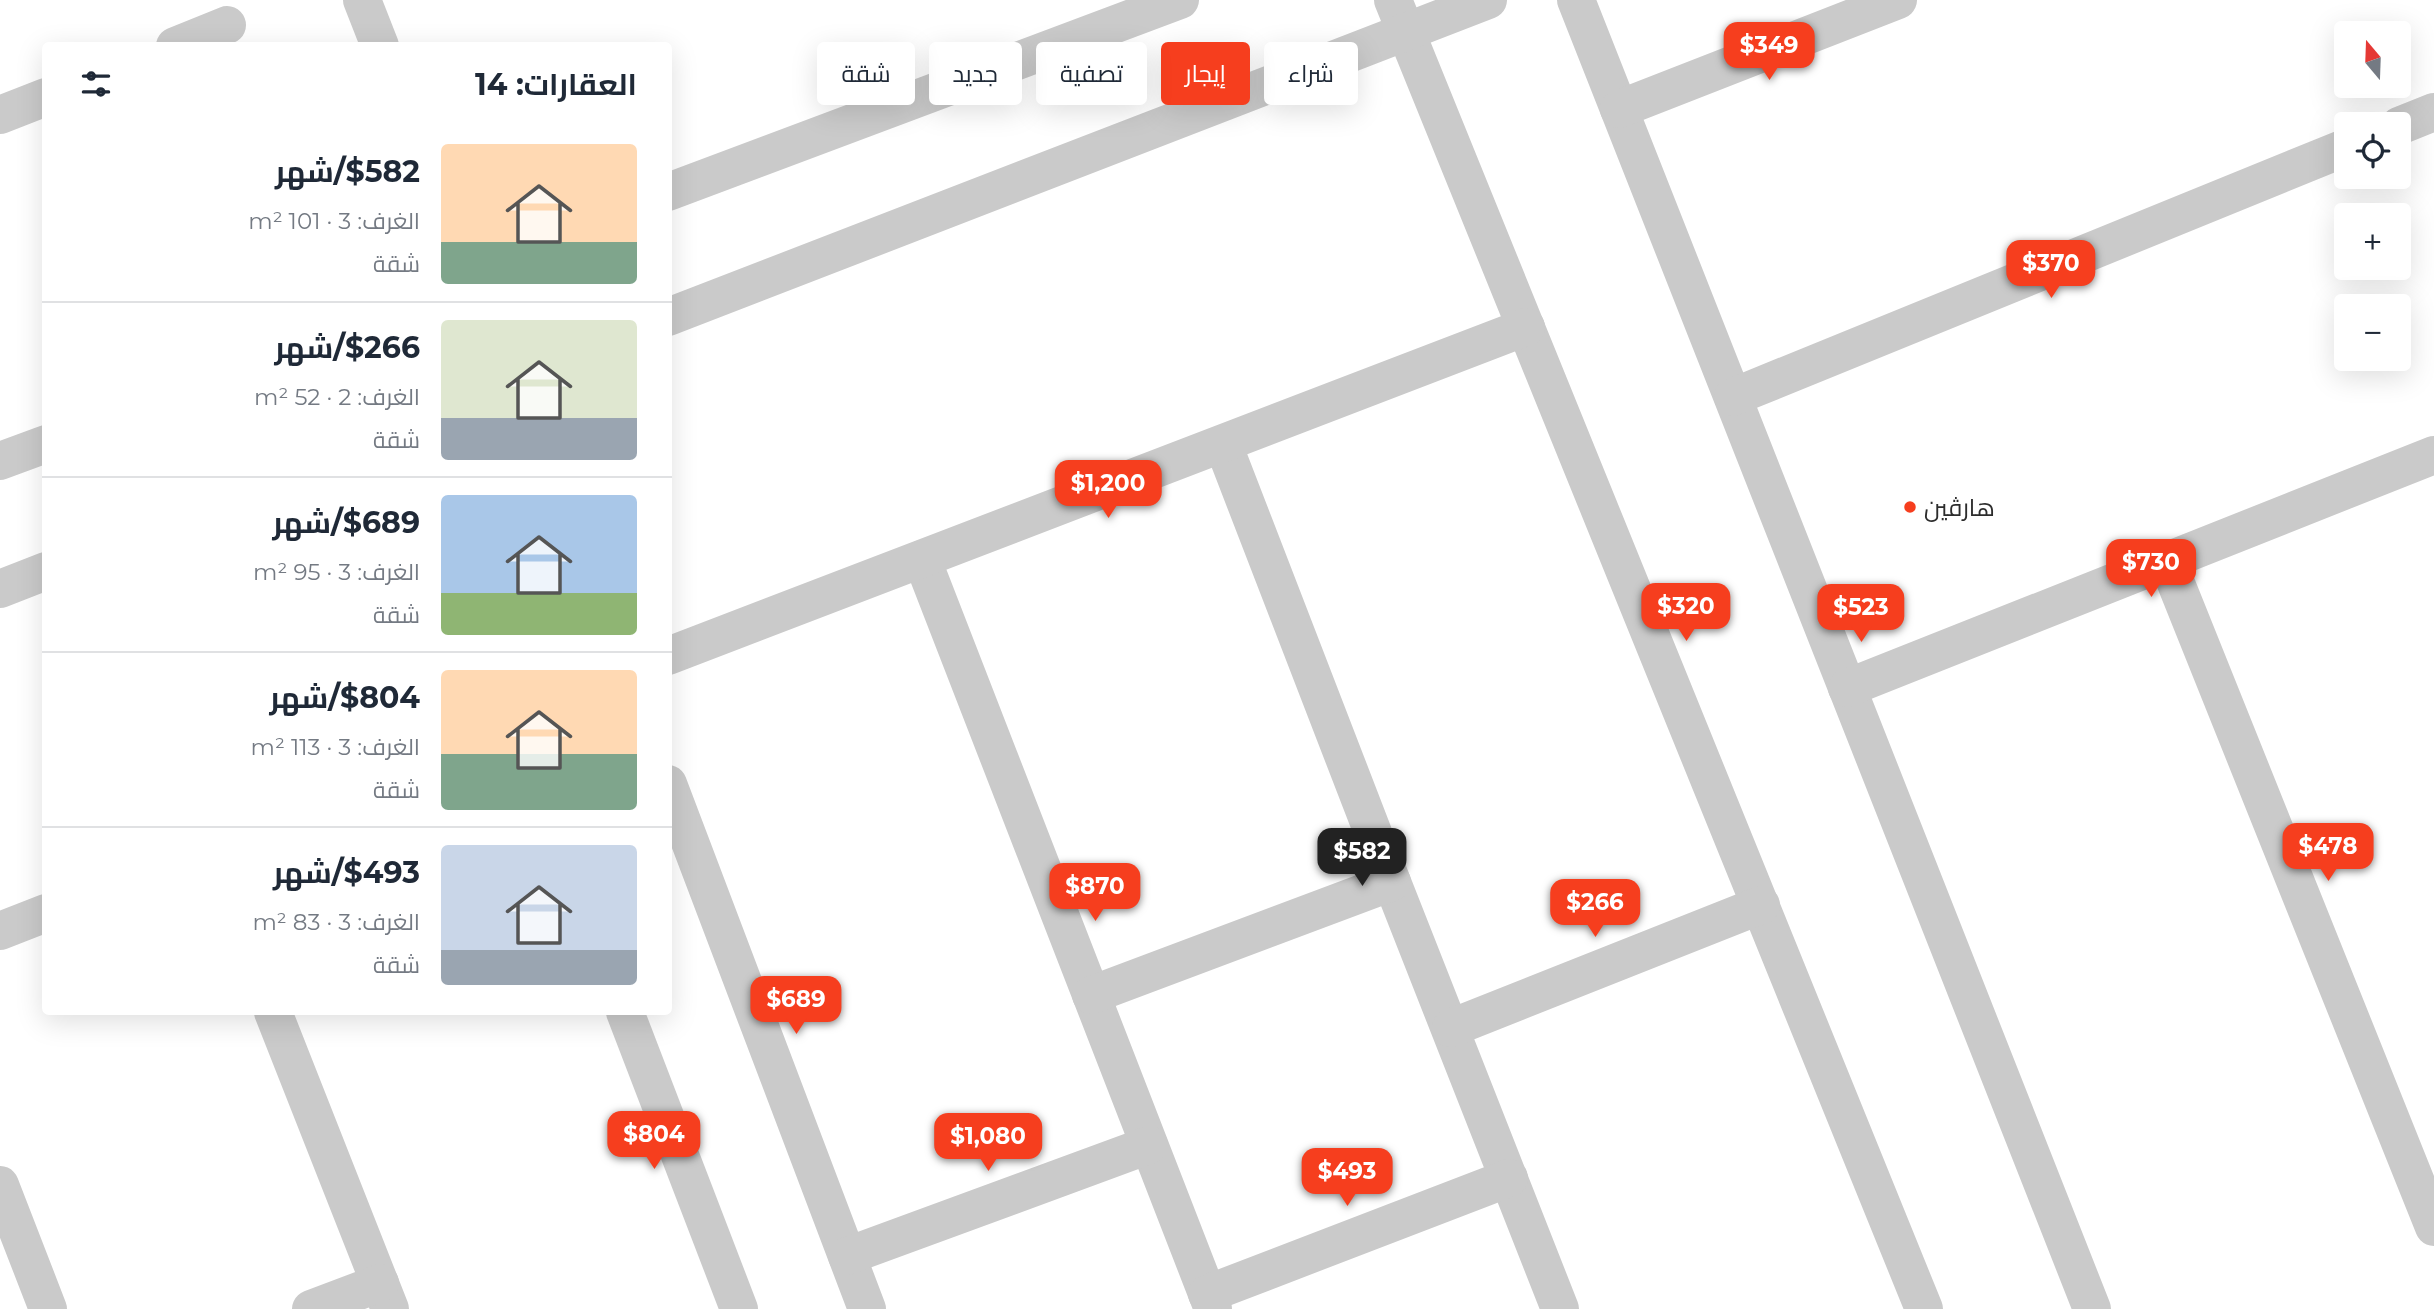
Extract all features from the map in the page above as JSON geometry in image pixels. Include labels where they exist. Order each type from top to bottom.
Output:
[{"type":"street","points":[[362,0],[378,42]]},
{"type":"street","points":[[672,190],[1180,0]]},
{"type":"street","points":[[672,315],[1399,16],[1488,0]]},
{"type":"street","points":[[1576,0],[2092,1309]]},
{"type":"street","points":[[1619,109],[1898,0]]},
{"type":"street","points":[[1399,16],[1924,1309]]},
{"type":"street","points":[[184,42],[227,23]]},
{"type":"street","points":[[0,115],[42,99]]},
{"type":"street","points":[[2411,121],[2434,112]]},
{"type":"street","points":[[1733,397],[2334,153]]},
{"type":"street","points":[[672,654],[1526,327]]},
{"type":"street","points":[[1223,444],[1560,1309]]},
{"type":"street","points":[[0,461],[42,445]]},
{"type":"street","points":[[1847,688],[2434,455]]},
{"type":"street","points":[[922,559],[1210,1301],[1509,1178]]},
{"type":"street","points":[[2168,561],[2434,1227]]},
{"type":"street","points":[[0,589],[42,573]]},
{"type":"street","points":[[672,795],[867,1309]]},
{"type":"street","points":[[1091,995],[1392,882]]},
{"type":"street","points":[[1451,1028],[1760,905]]},
{"type":"street","points":[[0,931],[42,914]]},
{"type":"street","points":[[274,1015],[385,1296],[312,1309]]},
{"type":"street","points":[[626,1015],[734,1308]]},
{"type":"street","points":[[847,1256],[1149,1146]]},
{"type":"street","points":[[0,1185],[48,1309]]},
{"type":"place","name":"هارڤين","points":[[1910,507]]}]
